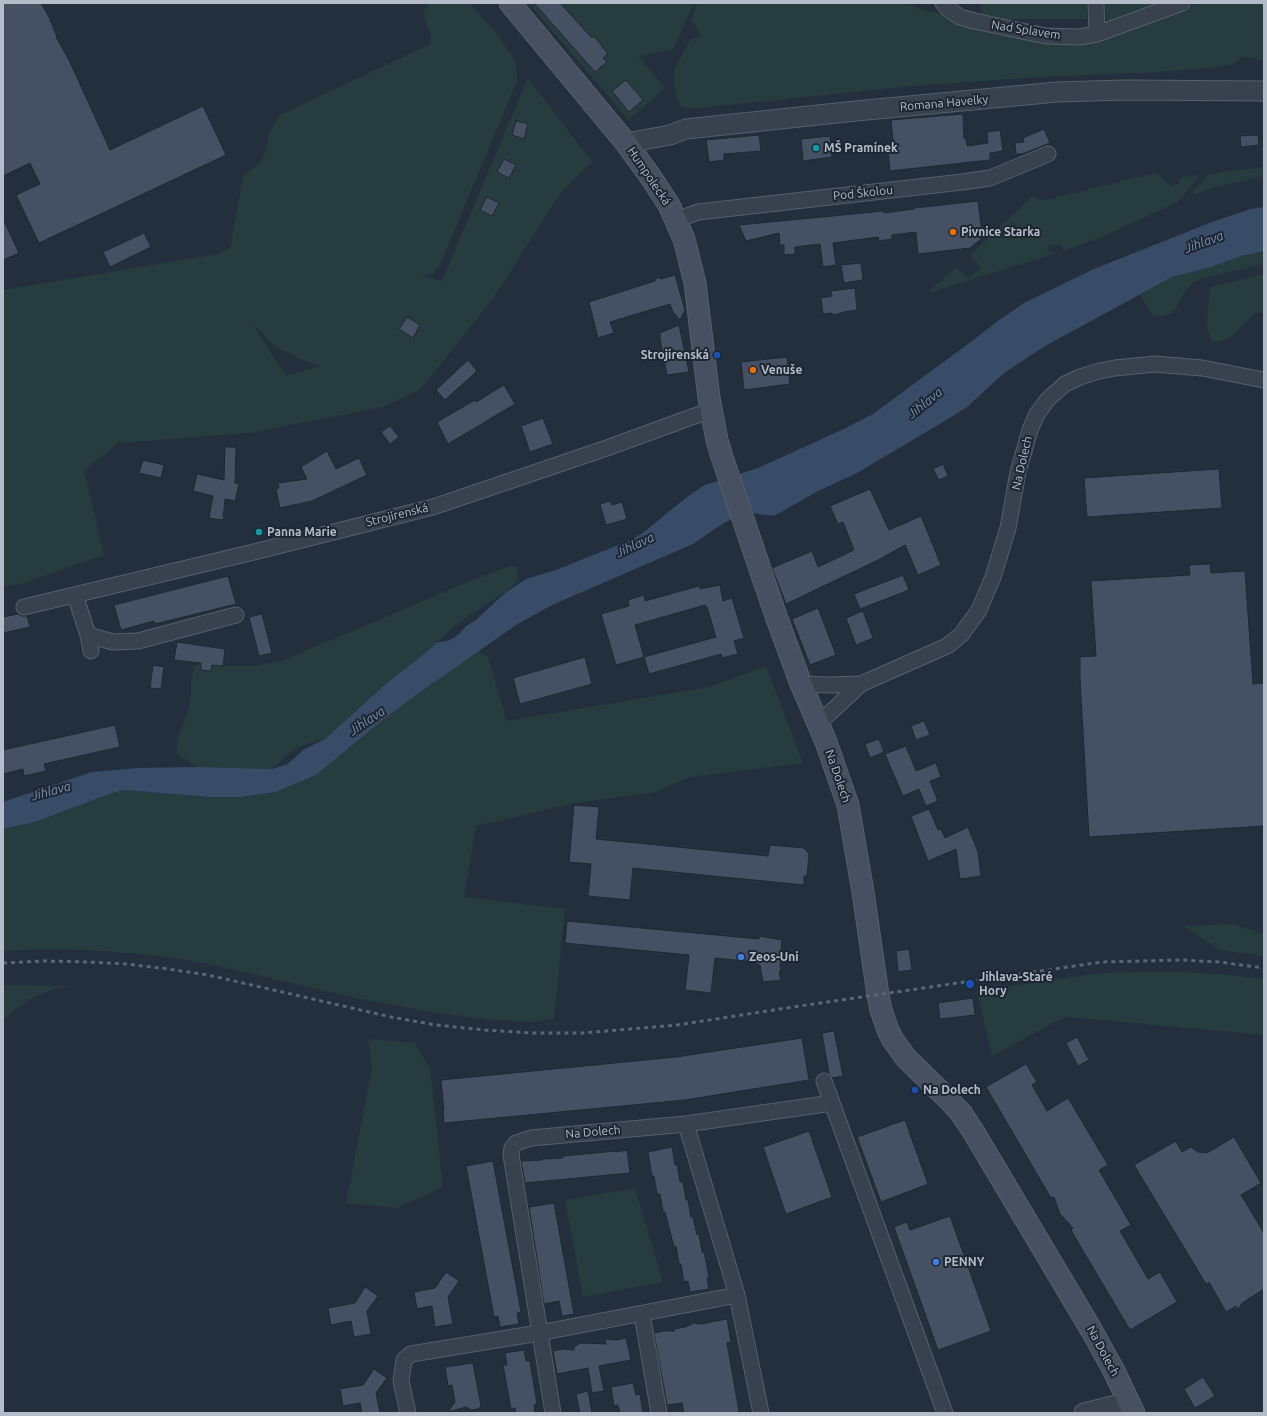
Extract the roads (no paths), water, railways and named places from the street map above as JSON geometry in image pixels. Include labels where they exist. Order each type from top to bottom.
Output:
[{"type":"main road","name":"Humpolecká","points":[[510,3],[626,143],[661,190],[676,220],[688,254],[695,283],[711,410]]},
{"type":"main road","name":"Na Dolech","points":[[711,410],[722,457],[753,550],[801,684],[819,723],[848,805],[862,884],[878,995],[881,1010],[888,1030],[906,1058],[949,1100],[973,1131],[1092,1331],[1114,1371],[1131,1407]]},
{"type":"street","name":"Nad Splavem","points":[[943,3],[947,8],[960,17],[1008,29],[1046,36],[1079,37],[1097,34],[1182,3]]},
{"type":"street","points":[[1096,3],[1097,34]]},
{"type":"street","name":"Romana Havelky","points":[[626,143],[670,134],[686,129],[864,110],[1057,92],[1134,90],[1264,91]]},
{"type":"street","name":"Pod Školou","points":[[676,220],[698,212],[990,178],[1048,154]]},
{"type":"street","name":"Na Dolech","points":[[819,723],[861,684],[947,646],[961,635],[979,610],[993,577],[1008,528],[1018,472],[1030,430],[1037,414],[1048,399],[1065,384],[1098,371],[1155,364],[1202,368],[1264,380]]},
{"type":"street","name":"Strojírenská","points":[[24,607],[126,584],[433,507],[711,410]]},
{"type":"street","points":[[75,595],[88,635],[91,651]]},
{"type":"street","points":[[88,635],[113,642],[138,641],[236,615]]},
{"type":"street","name":"Na Dolech","points":[[801,684],[861,684]]},
{"type":"street","points":[[824,1081],[945,1413]]},
{"type":"street","points":[[761,1413],[737,1295],[686,1124],[832,1103]]},
{"type":"street","name":"Na Dolech","points":[[553,1413],[510,1155],[512,1148],[516,1143],[531,1138],[686,1124]]},
{"type":"street","points":[[408,1413],[401,1380],[404,1360],[411,1354],[539,1333],[737,1295]]},
{"type":"street","points":[[642,1314],[659,1413]]},
{"type":"street","points":[[1084,1413],[1131,1407]]},
{"type":"water","name":"Jihlava","points":[[1264,207],[1264,251],[1241,256],[1211,267],[1172,277],[1045,346],[1004,373],[967,407],[948,419],[857,473],[818,491],[774,516],[750,513],[733,518],[693,544],[552,605],[516,625],[416,695],[379,723],[316,775],[275,792],[241,797],[208,797],[125,790],[112,793],[35,822],[3,829],[3,802],[92,772],[137,768],[197,767],[272,769],[288,764],[303,750],[325,739],[387,683],[436,643],[450,640],[458,635],[465,627],[477,619],[505,593],[526,579],[556,570],[633,539],[644,532],[688,496],[705,485],[758,468],[844,429],[873,414],[1024,303],[1094,269],[1212,222],[1251,209]]},
{"type":"railway","points":[[3,963],[44,961],[88,962],[127,964],[168,969],[208,975],[391,1017],[436,1025],[533,1033],[583,1033],[677,1025],[1102,962],[1181,960],[1219,962],[1264,968]]},
{"type":"place","name":"MŠ Pramínek","points":[[816,148]]},
{"type":"place","name":"Pivnice Starka","points":[[953,232]]},
{"type":"place","name":"Strojírenská","points":[[717,355]]},
{"type":"place","name":"Venuše","points":[[753,370]]},
{"type":"place","name":"Panna Marie","points":[[259,532]]},
{"type":"place","name":"Zeos-Uni","points":[[741,957]]},
{"type":"place","name":"Jihlava-Staré Hory","points":[[970,984]]},
{"type":"place","name":"Na Dolech","points":[[915,1090]]},
{"type":"place","name":"PENNY","points":[[936,1262]]}]
